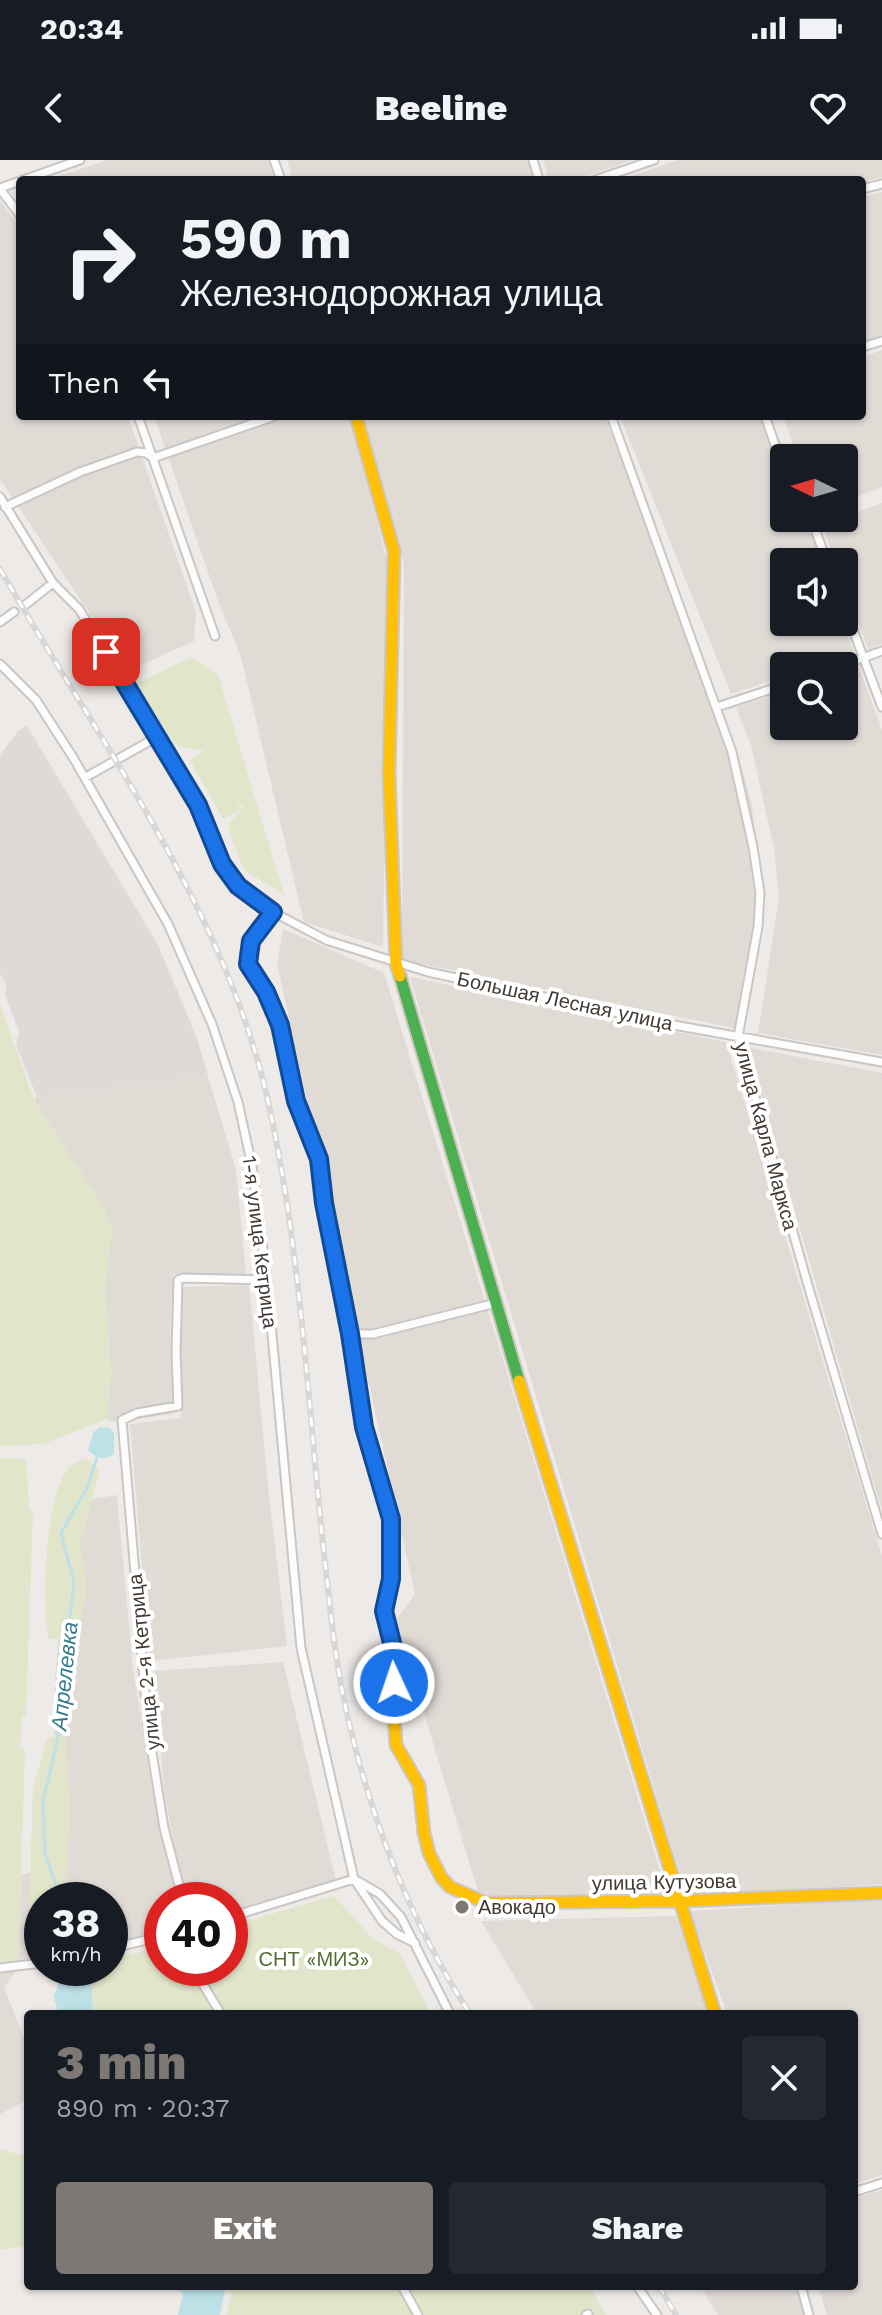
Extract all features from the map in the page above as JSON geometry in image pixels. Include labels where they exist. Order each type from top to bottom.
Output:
[{"type":"street","points":[[36,176],[80,160]]},
{"type":"street","points":[[607,176],[654,160]]},
{"type":"street","points":[[0,189],[16,210]]},
{"type":"street","points":[[139,420],[215,636]]},
{"type":"street","points":[[153,458],[263,420]]},
{"type":"street","points":[[357,420],[394,551],[389,774],[396,964],[496,1303],[714,2010]]},
{"type":"street","name":"улица Карла Маркса","points":[[612,420],[732,752],[760,893],[758,927],[738,1037],[882,1534]]},
{"type":"street","points":[[766,420],[775,444]]},
{"type":"street","points":[[5,507],[80,472],[137,452],[153,458]]},
{"type":"street","name":"Большая Лесная улица","points":[[0,497],[53,583],[79,609],[157,737],[198,805],[222,864],[238,886],[273,912],[326,940],[396,964],[738,1037],[882,1062]]},
{"type":"street","points":[[25,605],[53,583]]},
{"type":"street","points":[[0,622],[14,612]]},
{"type":"street","points":[[856,636],[882,707]]},
{"type":"street","points":[[858,660],[882,651]]},
{"type":"street","name":"1-я улица Кетрица","points":[[0,664],[36,700],[86,777],[168,924],[212,1024],[238,1102],[252,1166],[267,1280],[301,1648],[354,1879]]},
{"type":"street","points":[[717,707],[770,690]]},
{"type":"street","points":[[86,777],[157,737]]},
{"type":"street","points":[[273,912],[251,941],[248,964],[266,992],[280,1025],[296,1101],[319,1159],[324,1203],[350,1334],[373,1334],[496,1303]]},
{"type":"street","name":"улица 2-я Кетрица","points":[[178,1882],[164,1828],[148,1727],[122,1420],[137,1413],[178,1406],[178,1280],[267,1280]]},
{"type":"street","name":"улица Кутузова","points":[[350,1334],[364,1427],[391,1519],[391,1579],[384,1611],[395,1655],[393,1702],[396,1745],[419,1785],[429,1853],[441,1877],[450,1887],[486,1903],[679,1901],[882,1893]]},
{"type":"street","points":[[354,1879],[382,1921],[397,1934],[415,1943]]},
{"type":"street","points":[[248,1911],[354,1879],[380,1894],[401,1917],[448,2010]]},
{"type":"street","points":[[0,1967],[24,1965]]},
{"type":"street","points":[[204,1986],[219,2010]]},
{"type":"street","points":[[858,2191],[882,2183]]},
{"type":"street","points":[[404,2290],[418,2315]]},
{"type":"street","points":[[640,2290],[657,2315]]},
{"type":"street","points":[[802,2290],[809,2315]]},
{"type":"shaded area","points":[[107,160],[272,160],[277,176],[59,176]]},
{"type":"shaded area","points":[[287,160],[528,160],[533,176],[292,176]]},
{"type":"shaded area","points":[[543,160],[633,160],[587,176],[548,176]]},
{"type":"shaded area","points":[[678,160],[882,160],[882,177],[866,181],[866,176],[631,176]]},
{"type":"shaded area","points":[[882,192],[882,335],[866,341],[866,196]]},
{"type":"shaded area","points":[[0,201],[16,221],[16,420],[129,420],[196,613],[194,641],[128,671],[0,479]]},
{"type":"shaded area","points":[[882,350],[882,487],[858,496],[858,444],[793,444],[784,420],[866,420],[866,356]]},
{"type":"shaded area","points":[[155,420],[353,420],[388,566],[383,947],[304,922],[241,657],[218,601]]},
{"type":"shaded area","points":[[364,420],[606,420],[737,750],[751,802],[765,897],[744,1030],[402,960],[404,564]]},
{"type":"shaded area","points":[[622,420],[772,420],[781,444],[770,444],[770,532],[812,532],[817,548],[770,548],[770,636],[848,636],[854,652],[770,652],[770,681],[731,694]]},
{"type":"shaded area","points":[[882,503],[882,644],[868,649],[858,622],[858,548],[831,548],[825,532],[858,532],[858,512]]},
{"type":"shaded area","points":[[858,667],[882,730],[882,1055],[758,1033],[779,898],[774,848],[751,745],[736,707],[770,696],[770,740],[858,740]]},
{"type":"shaded area","points":[[27,726],[158,945],[197,1038],[207,1073],[37,1097],[16,1045],[19,1032],[5,994],[7,986],[0,974],[0,755],[18,731]]},
{"type":"shaded area","points":[[283,929],[384,973],[669,1900],[479,1895],[396,1620],[415,1594],[277,963]]},
{"type":"shaded area","points":[[410,977],[726,1042],[882,1556],[882,1884],[687,1898]]},
{"type":"shaded area","points":[[747,1047],[882,1073],[882,1511]]},
{"type":"shaded area","points":[[207,1073],[236,1170],[246,1275],[173,1274],[170,1334],[174,1414],[112,1422],[107,1419],[111,1372],[105,1290],[111,1229],[106,1211],[34,1100],[37,1097]]},
{"type":"shaded area","points":[[249,1285],[287,1646],[150,1661],[130,1424],[181,1418],[181,1287]]},
{"type":"shaded area","points":[[117,1495],[133,1670],[155,1805],[174,1882],[144,1882],[144,1936],[128,1940],[128,1882],[24,1882],[24,1959],[18,1960],[21,1875],[48,1868],[57,1776],[53,1706],[64,1566],[75,1502]]},
{"type":"shaded area","points":[[283,1662],[336,1881],[248,1906],[248,1882],[183,1882],[164,1789],[154,1671]]},
{"type":"shaded area","points":[[882,1899],[882,2175],[858,2183],[858,2010],[726,2010],[690,1911]]},
{"type":"shaded area","points":[[676,1916],[710,2010],[535,2010],[481,1921]]},
{"type":"shaded area","points":[[0,1966],[18,1969],[4,1987],[24,2038],[24,2102],[0,2114]]},
{"type":"shaded area","points":[[882,2190],[882,2315],[827,2315],[819,2290],[858,2290],[858,2198]]},
{"type":"shaded area","points":[[702,2290],[804,2290],[812,2315],[718,2315]]},
{"type":"green space","points":[[192,657],[218,675],[284,895],[244,870],[230,835],[229,823],[244,808],[233,791],[242,809],[223,819],[190,760],[204,751],[176,746],[136,684]]},
{"type":"green space","points":[[0,1004],[34,1100],[106,1211],[112,1229],[105,1290],[111,1372],[107,1419],[43,1444],[0,1446]]},
{"type":"green space","points":[[0,1458],[26,1459],[29,1509],[33,1509],[26,1716],[22,1717],[20,1748],[25,1749],[18,1969],[0,1966]]},
{"type":"green space","points":[[85,1458],[100,1470],[80,1544],[87,1587],[77,1639],[49,1639],[45,1577],[50,1525],[61,1481],[69,1468]]},
{"type":"green space","points":[[65,1735],[70,1808],[68,1882],[30,1882],[33,1789],[47,1738]]},
{"type":"green space","name":"СНТ «МИЗ»","points":[[334,1896],[373,1939],[400,1954],[429,2010],[87,2010],[88,1986],[128,1986],[128,1955],[144,1951],[144,1986],[248,1986],[248,1921]]},
{"type":"green space","points":[[0,2149],[24,2156],[24,2247],[0,2250]]},
{"type":"green space","points":[[230,2290],[592,2290],[606,2315],[227,2315]]},
{"type":"water","points":[[100,1427],[109,1428],[114,1433],[114,1453],[104,1458],[88,1450],[94,1432]]},
{"type":"water","points":[[58,1986],[91,1986],[93,2010],[57,2010],[54,1996]]},
{"type":"water","points":[[179,2290],[225,2290],[220,2315],[178,2315],[183,2294]]},
{"type":"waterway","name":"Апрелевка","points":[[66,1647],[74,1583],[61,1533],[87,1488],[97,1458]]},
{"type":"waterway","name":"Апрелевка","points":[[55,1882],[45,1854],[43,1802],[62,1720],[64,1667]]},
{"type":"railway","points":[[0,569],[152,822],[219,954],[246,1022],[266,1092],[287,1206],[302,1322],[331,1614],[347,1714],[368,1793],[395,1870],[429,1944],[468,2010]]},
{"type":"railway","points":[[661,2290],[676,2315]]},
{"type":"traffic: fast","points":[[400,976],[519,1381]]},
{"type":"traffic: slow","points":[[357,420],[394,551],[389,774],[396,964],[400,976]]},
{"type":"traffic: slow","points":[[273,912],[251,941],[248,964],[266,992],[280,1025],[296,1101],[319,1159],[324,1203],[355,1369]]},
{"type":"traffic: slow","points":[[519,1381],[714,2010]]},
{"type":"traffic: slow","points":[[395,1658],[393,1702],[396,1745],[419,1785],[429,1853],[441,1877],[450,1887],[486,1903],[679,1901],[882,1893]]},
{"type":"traffic: jam","points":[[355,1369],[364,1427],[391,1519],[391,1579],[384,1611],[395,1658]]},
{"type":"place","name":"Авокадо","points":[[462,1907]]},
{"type":"route","points":[[106,652],[198,805],[222,864],[238,886],[273,912],[251,941],[248,964],[266,992],[280,1025],[296,1101],[319,1159],[364,1427],[391,1519],[391,1579],[384,1611],[395,1655],[394,1683]]}]
